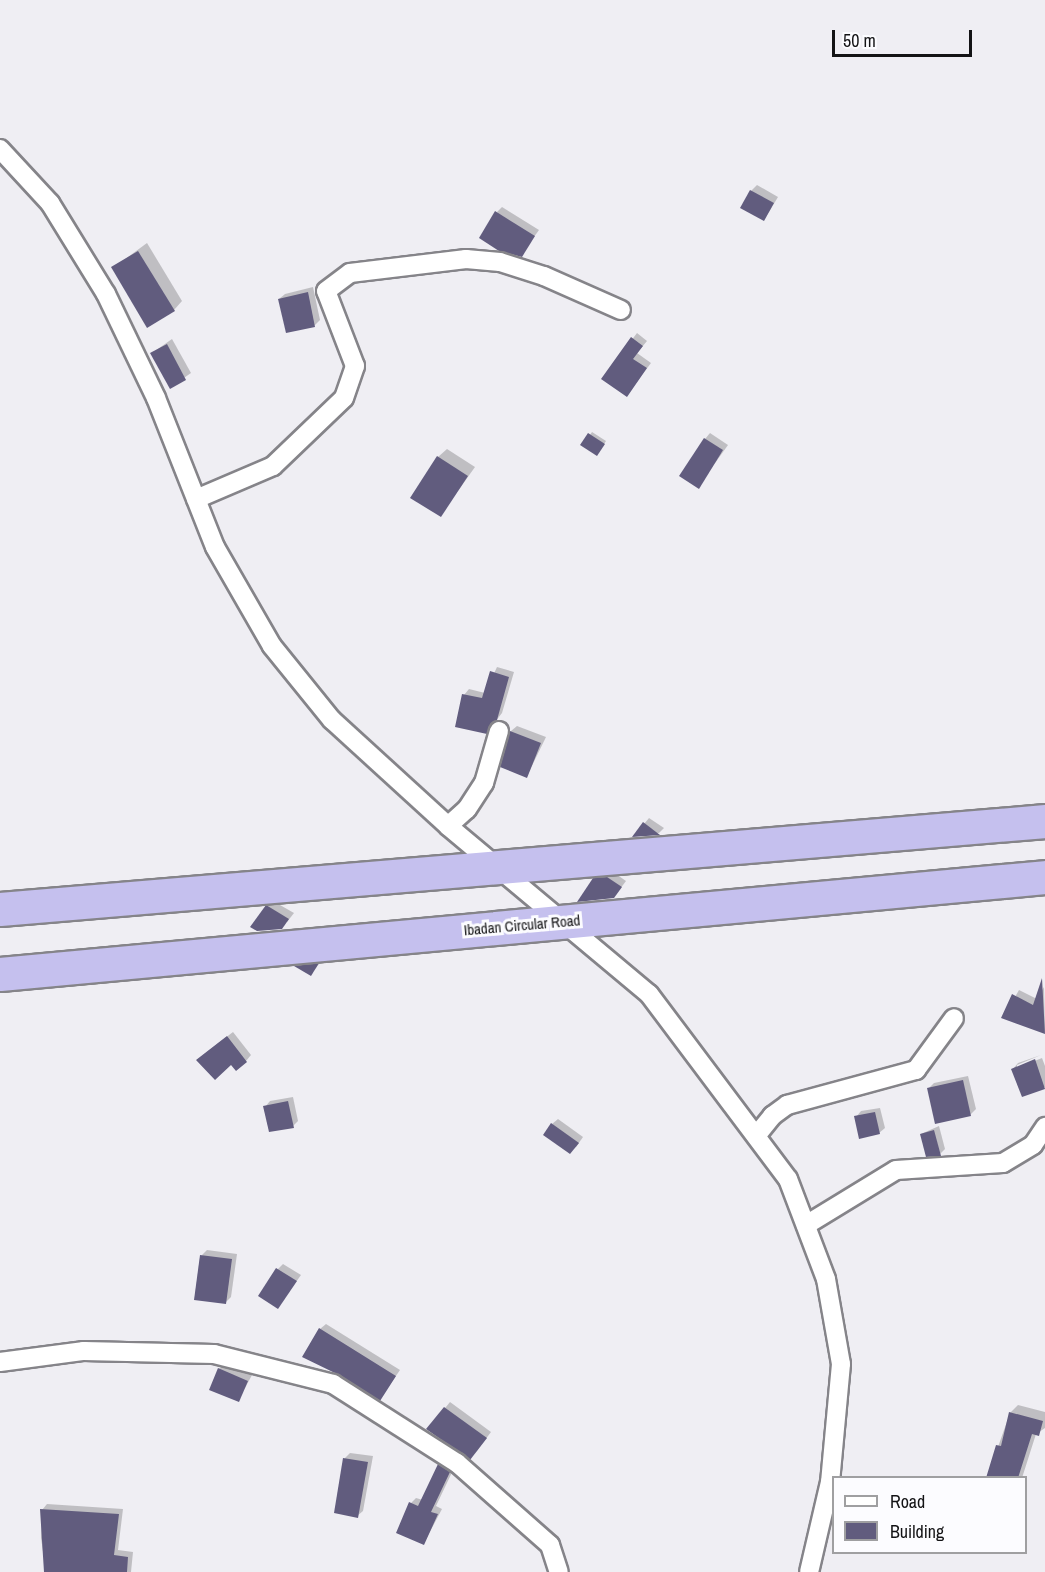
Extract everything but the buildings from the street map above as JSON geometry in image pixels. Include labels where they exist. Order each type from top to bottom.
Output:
[{"type":"highway","points":[[0,909],[1045,820]]},
{"type":"highway","name":"Ibadan Circular Road","points":[[0,974],[1045,877]]},
{"type":"street","points":[[0,148],[50,203],[106,294],[156,398],[215,546],[272,646],[332,720],[448,826],[649,994],[788,1179],[826,1279],[841,1364],[830,1482],[809,1572]]},
{"type":"street","points":[[196,499],[273,466],[344,398],[355,366],[326,291],[350,273],[466,259],[500,262],[544,276],[621,310]]},
{"type":"street","points":[[448,826],[468,808],[484,783],[499,731]]},
{"type":"street","points":[[756,1136],[772,1116],[787,1106],[916,1070],[954,1018]]},
{"type":"street","points":[[806,1226],[896,1170],[1003,1163],[1033,1145],[1045,1126]]},
{"type":"street","points":[[0,1362],[84,1352],[214,1354],[333,1384],[457,1463],[550,1545],[559,1572]]}]
